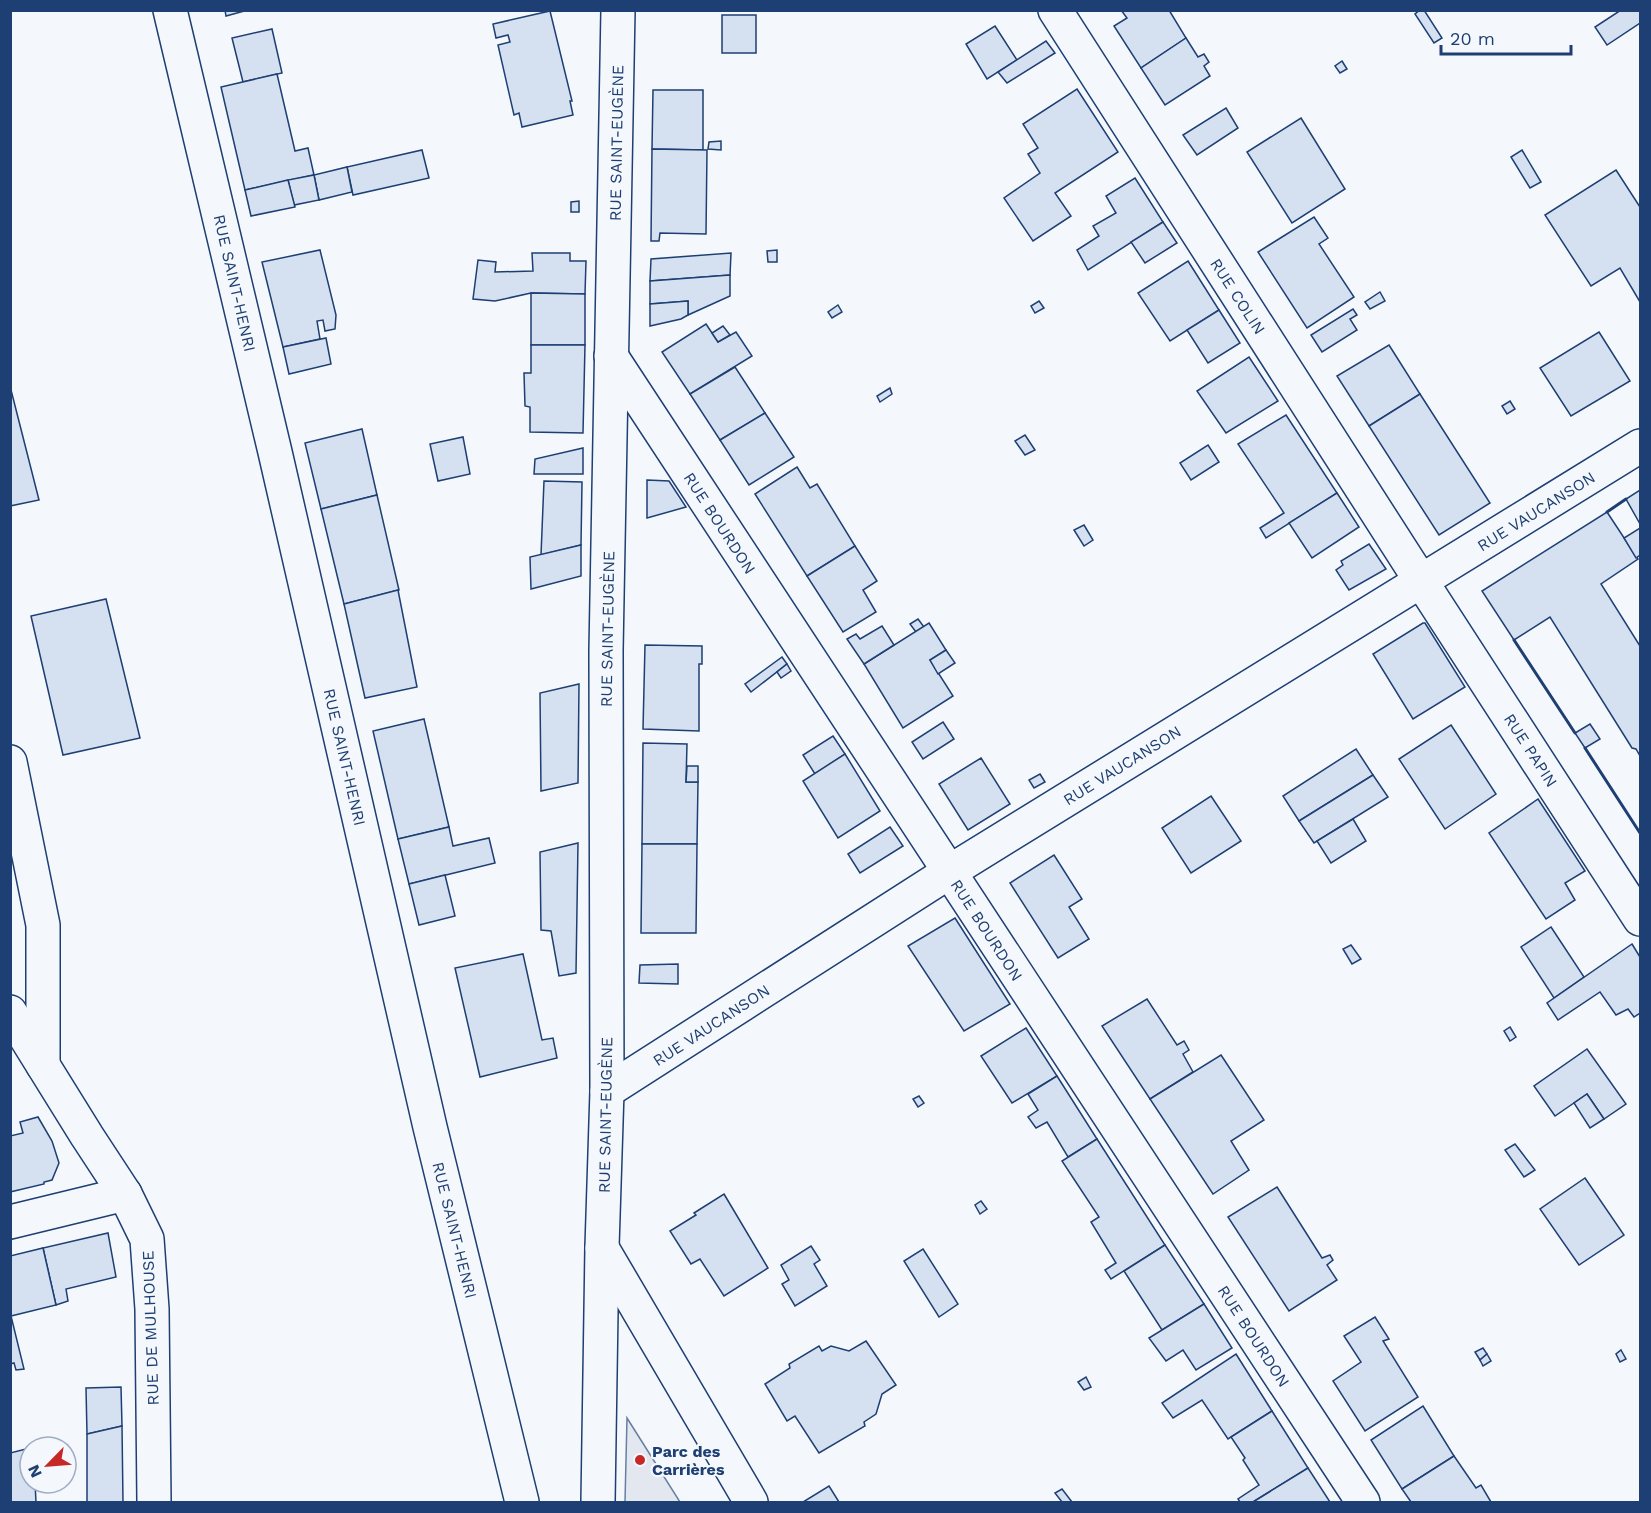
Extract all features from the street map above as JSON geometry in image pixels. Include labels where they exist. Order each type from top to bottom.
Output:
[{"type":"street","name":"RUE SAINT-HENRI","points":[[170,10],[272,440],[430,1127],[522,1503]]},
{"type":"street","name":"RUE SAINT-EUGÈNE","points":[[598,1503],[607,1091],[606,651],[618,10]]},
{"type":"street","name":"RUE COLIN","points":[[1055,10],[1421,581]]},
{"type":"street","name":"RUE BOURDON","points":[[611,356],[1364,1503]]},
{"type":"street","name":"RUE VAUCANSON","points":[[607,1091],[949,872],[1641,446]]},
{"type":"street","name":"RUE PAPIN","points":[[1421,581],[1641,919]]},
{"type":"street","points":[[10,762],[43,925],[44,1065]]},
{"type":"street","name":"RUE DE MULHOUSE","points":[[10,1012],[125,1194],[147,1239],[152,1309],[154,1503]]},
{"type":"street","points":[[10,1222],[125,1194]]},
{"type":"street","points":[[602,1247],[751,1503]]},
{"type":"shaded area","name":"Parc des Carrières","points":[[627,1418],[680,1502],[625,1502]]},
{"type":"building","points":[[225,10],[248,10],[226,16]]},
{"type":"building","points":[[1121,10],[1169,10],[1186,38],[1141,68],[1114,26],[1127,18]]},
{"type":"building","points":[[1424,10],[1442,38],[1434,43],[1415,14]]},
{"type":"building","points":[[1621,10],[1640,10],[1640,23],[1607,45],[1595,27]]},
{"type":"building","points":[[550,11],[572,101],[570,101],[573,115],[522,127],[519,113],[514,115],[498,45],[510,42],[508,35],[496,38],[493,24]]},
{"type":"building","points":[[722,15],[756,15],[756,53],[722,53]]},
{"type":"building","points":[[995,26],[1017,60],[987,79],[966,44]]},
{"type":"building","points":[[272,29],[282,73],[243,82],[232,38]]},
{"type":"building","points":[[1186,38],[1198,57],[1204,54],[1209,62],[1204,66],[1210,76],[1165,105],[1141,68]]},
{"type":"building","points":[[1046,41],[1055,53],[1007,83],[998,72]]},
{"type":"building","points":[[1342,61],[1347,69],[1340,73],[1335,66]]},
{"type":"building","points":[[277,74],[295,151],[308,148],[314,175],[245,190],[221,87]]},
{"type":"building","points":[[1077,89],[1118,152],[1055,193],[1071,216],[1033,241],[1004,198],[1040,173],[1028,154],[1038,148],[1023,124]]},
{"type":"building","points":[[653,90],[703,90],[703,150],[652,149]]},
{"type":"building","points":[[1226,108],[1238,128],[1197,155],[1183,135]]},
{"type":"building","points":[[1301,118],[1345,189],[1292,223],[1247,152]]},
{"type":"building","points":[[721,141],[721,150],[708,149],[709,142]]},
{"type":"building","points":[[652,149],[707,150],[706,234],[660,233],[659,241],[651,241]]},
{"type":"building","points":[[422,150],[429,178],[353,195],[347,167]]},
{"type":"building","points":[[1522,150],[1541,182],[1530,188],[1511,157]]},
{"type":"building","points":[[347,167],[352,192],[319,200],[314,175]]},
{"type":"building","points":[[1616,170],[1640,207],[1640,302],[1620,268],[1591,286],[1545,215]]},
{"type":"building","points":[[314,175],[319,200],[294,205],[288,180]]},
{"type":"building","points":[[1135,178],[1163,222],[1088,270],[1077,250],[1099,236],[1093,226],[1116,213],[1106,196]]},
{"type":"building","points":[[288,180],[295,207],[251,216],[245,190]]},
{"type":"building","points":[[579,201],[579,212],[571,212],[571,202]]},
{"type":"building","points":[[1314,217],[1328,238],[1319,244],[1354,297],[1307,328],[1258,252]]},
{"type":"building","points":[[1163,222],[1177,243],[1145,263],[1131,242]]},
{"type":"building","points":[[320,250],[336,315],[335,329],[325,331],[323,320],[317,321],[320,339],[283,347],[262,262]]},
{"type":"building","points":[[777,250],[777,262],[768,262],[767,251]]},
{"type":"building","points":[[532,253],[570,253],[570,261],[586,261],[585,294],[531,293],[495,301],[473,299],[478,260],[496,262],[495,272],[533,271]]},
{"type":"building","points":[[731,253],[730,275],[650,281],[651,259]]},
{"type":"building","points":[[1188,261],[1219,310],[1170,341],[1138,293]]},
{"type":"building","points":[[730,275],[730,296],[688,315],[688,301],[650,304],[650,281]]},
{"type":"building","points":[[1380,292],[1385,301],[1370,309],[1365,302]]},
{"type":"building","points":[[531,293],[585,294],[585,345],[531,345]]},
{"type":"building","points":[[688,301],[688,315],[681,319],[650,326],[650,304]]},
{"type":"building","points":[[1039,301],[1044,308],[1035,313],[1031,306]]},
{"type":"building","points":[[838,305],[842,312],[832,318],[828,312]]},
{"type":"building","points":[[1353,309],[1357,315],[1350,319],[1357,330],[1322,352],[1311,335]]},
{"type":"building","points":[[1219,310],[1240,343],[1208,363],[1187,330]]},
{"type":"building","points":[[706,324],[718,342],[736,332],[752,356],[690,394],[662,352]]},
{"type":"building","points":[[723,326],[730,335],[718,342],[712,333]]},
{"type":"building","points":[[1599,332],[1630,381],[1571,416],[1540,368]]},
{"type":"building","points":[[326,338],[331,364],[289,374],[283,347]]},
{"type":"building","points":[[531,345],[585,345],[583,433],[530,432],[530,407],[525,406],[524,373],[531,373]]},
{"type":"building","points":[[1389,345],[1420,394],[1369,426],[1337,376]]},
{"type":"building","points":[[1249,357],[1278,401],[1226,433],[1197,391]]},
{"type":"building","points":[[735,367],[765,413],[720,440],[690,394]]},
{"type":"building","points":[[10,386],[39,500],[10,506]]},
{"type":"building","points":[[890,388],[892,394],[880,402],[877,396]]},
{"type":"building","points":[[1420,394],[1490,503],[1439,535],[1369,426]]},
{"type":"building","points":[[1510,401],[1515,409],[1507,414],[1502,406]]},
{"type":"building","points":[[765,413],[794,457],[749,485],[720,440]]},
{"type":"building","points":[[1286,415],[1337,493],[1266,538],[1260,528],[1284,513],[1238,444]]},
{"type":"building","points":[[362,429],[377,495],[321,509],[305,443]]},
{"type":"building","points":[[1025,435],[1035,450],[1025,455],[1015,441]]},
{"type":"building","points":[[463,437],[470,474],[438,481],[430,444]]},
{"type":"building","points":[[1208,445],[1219,462],[1191,480],[1180,463]]},
{"type":"building","points":[[583,448],[583,474],[534,474],[535,459]]},
{"type":"building","points":[[797,467],[810,488],[817,484],[855,546],[807,576],[755,494]]},
{"type":"building","points":[[647,480],[669,481],[686,507],[647,518]]},
{"type":"building","points":[[544,481],[582,482],[581,545],[541,555]]},
{"type":"building","points":[[1640,490],[1640,524],[1626,499]]},
{"type":"building","points":[[1337,493],[1359,527],[1312,558],[1289,523]]},
{"type":"building","points":[[377,495],[399,590],[344,604],[321,509]]},
{"type":"building","points":[[1607,512],[1638,559],[1601,584],[1640,646],[1640,756],[1636,749],[1632,748],[1550,617],[1514,640],[1482,591]]},
{"type":"building","points":[[1084,525],[1093,540],[1084,546],[1074,530]]},
{"type":"building","points":[[1640,528],[1640,555],[1636,558],[1624,538]]},
{"type":"building","points":[[1369,544],[1386,569],[1349,590],[1336,570],[1343,565],[1341,561]]},
{"type":"building","points":[[581,545],[581,576],[531,589],[530,557]]},
{"type":"building","points":[[855,546],[877,581],[863,590],[876,612],[843,632],[807,576]]},
{"type":"building","points":[[398,590],[417,687],[365,698],[344,604]]},
{"type":"building","points":[[106,599],[140,738],[63,755],[31,616]]},
{"type":"building","points":[[918,619],[924,627],[916,632],[910,624]]},
{"type":"building","points":[[929,623],[946,650],[930,660],[953,696],[903,728],[864,664]]},
{"type":"building","points":[[1423,623],[1465,687],[1413,719],[1373,654]]},
{"type":"building","points":[[882,626],[894,645],[864,664],[847,639],[856,634],[860,639]]},
{"type":"building","points":[[645,645],[702,646],[702,664],[699,664],[699,731],[643,729]]},
{"type":"building","points":[[946,650],[955,663],[938,674],[930,660]]},
{"type":"building","points":[[782,657],[787,664],[751,692],[745,684]]},
{"type":"building","points":[[787,664],[791,671],[781,678],[777,672]]},
{"type":"building","points":[[579,684],[578,783],[541,791],[540,693]]},
{"type":"building","points":[[424,719],[449,827],[398,839],[373,731]]},
{"type":"building","points":[[943,722],[954,739],[923,759],[912,742]]},
{"type":"building","points":[[1590,724],[1600,739],[1585,748],[1575,733]]},
{"type":"building","points":[[1451,725],[1496,794],[1445,829],[1399,759]]},
{"type":"building","points":[[833,736],[845,754],[815,774],[803,755]]},
{"type":"building","points":[[643,743],[687,744],[686,782],[698,782],[697,844],[642,844]]},
{"type":"building","points":[[1356,749],[1373,775],[1299,821],[1283,796]]},
{"type":"building","points":[[845,754],[880,811],[838,838],[803,781]]},
{"type":"building","points":[[981,758],[1010,804],[968,830],[939,784]]},
{"type":"building","points":[[687,766],[698,766],[698,782],[686,782]]},
{"type":"building","points":[[1040,774],[1045,782],[1034,788],[1029,780]]},
{"type":"building","points":[[1373,775],[1388,797],[1314,843],[1299,821]]},
{"type":"building","points":[[1211,796],[1241,841],[1191,873],[1162,828]]},
{"type":"building","points":[[1538,799],[1585,871],[1565,883],[1575,900],[1546,919],[1489,833]]},
{"type":"building","points":[[1353,819],[1366,841],[1331,863],[1317,841]]},
{"type":"building","points":[[449,827],[453,846],[489,838],[495,863],[409,884],[398,839]]},
{"type":"building","points":[[890,827],[903,846],[860,873],[848,854]]},
{"type":"building","points":[[578,843],[576,973],[559,976],[551,931],[541,930],[540,852]]},
{"type":"building","points":[[642,844],[697,844],[696,933],[641,933]]},
{"type":"building","points":[[1054,855],[1082,899],[1069,907],[1089,939],[1058,958],[1010,883]]},
{"type":"building","points":[[445,875],[455,916],[419,925],[409,884]]},
{"type":"building","points":[[955,918],[1010,1004],[964,1031],[908,946]]},
{"type":"building","points":[[1551,927],[1584,977],[1554,998],[1521,947]]},
{"type":"building","points":[[1632,944],[1640,957],[1640,1013],[1634,1017],[1628,1009],[1616,1015],[1600,992],[1558,1020],[1547,1003]]},
{"type":"building","points":[[1351,945],[1361,959],[1352,964],[1343,949]]},
{"type":"building","points":[[523,954],[542,1040],[553,1038],[557,1058],[480,1077],[455,968]]},
{"type":"building","points":[[678,964],[678,984],[639,983],[640,965]]},
{"type":"building","points":[[1147,999],[1177,1045],[1184,1041],[1189,1050],[1183,1054],[1193,1072],[1150,1099],[1102,1026]]},
{"type":"building","points":[[1510,1027],[1516,1037],[1510,1041],[1504,1031]]},
{"type":"building","points":[[1026,1028],[1057,1076],[1012,1103],[981,1056]]},
{"type":"building","points":[[1587,1049],[1626,1104],[1604,1119],[1587,1094],[1555,1116],[1534,1086]]},
{"type":"building","points":[[1221,1055],[1264,1120],[1231,1141],[1249,1170],[1213,1194],[1150,1099]]},
{"type":"building","points":[[1057,1076],[1097,1139],[1068,1157],[1047,1122],[1036,1128],[1028,1117],[1038,1110],[1028,1094]]},
{"type":"building","points":[[1587,1094],[1604,1119],[1590,1128],[1574,1103]]},
{"type":"building","points":[[919,1096],[924,1103],[918,1107],[913,1099]]},
{"type":"building","points":[[38,1117],[52,1141],[59,1163],[52,1180],[10,1192],[10,1136],[23,1133],[20,1122]]},
{"type":"building","points":[[1097,1139],[1165,1245],[1111,1279],[1105,1270],[1116,1263],[1091,1222],[1099,1217],[1062,1161]]},
{"type":"building","points":[[1515,1144],[1535,1170],[1524,1177],[1505,1150]]},
{"type":"building","points":[[1585,1178],[1624,1235],[1579,1265],[1540,1209]]},
{"type":"building","points":[[1277,1187],[1322,1258],[1330,1255],[1333,1260],[1327,1265],[1337,1280],[1289,1311],[1228,1217]]},
{"type":"building","points":[[724,1194],[768,1268],[724,1296],[700,1259],[691,1264],[670,1231]]},
{"type":"building","points":[[981,1201],[987,1209],[980,1214],[975,1205]]},
{"type":"building","points":[[108,1233],[116,1277],[66,1289],[68,1301],[56,1305],[43,1248]]},
{"type":"building","points":[[1165,1245],[1204,1304],[1162,1330],[1124,1271]]},
{"type":"building","points":[[811,1246],[820,1260],[814,1264],[827,1286],[795,1306],[782,1284],[789,1280],[781,1265]]},
{"type":"building","points":[[43,1248],[56,1305],[11,1316],[10,1256]]},
{"type":"building","points":[[923,1249],[958,1304],[939,1317],[904,1261]]},
{"type":"building","points":[[1204,1304],[1232,1348],[1196,1370],[1183,1350],[1166,1361],[1149,1338]]},
{"type":"building","points":[[10,1313],[24,1369],[16,1370],[14,1363],[10,1364]]},
{"type":"building","points":[[1375,1317],[1389,1339],[1383,1341],[1418,1397],[1365,1431],[1333,1381],[1361,1362],[1344,1336]]},
{"type":"building","points":[[866,1341],[896,1385],[882,1394],[876,1414],[864,1422],[865,1426],[819,1453],[795,1416],[787,1421],[765,1384],[790,1368],[789,1364],[819,1346],[822,1351],[831,1346],[849,1351]]},
{"type":"building","points":[[1483,1348],[1487,1354],[1480,1360],[1475,1352]]},
{"type":"building","points":[[1621,1350],[1626,1359],[1620,1362],[1616,1354]]},
{"type":"building","points":[[1236,1354],[1272,1411],[1228,1439],[1202,1400],[1173,1418],[1162,1403]]},
{"type":"building","points":[[1487,1354],[1491,1361],[1483,1366],[1480,1360]]},
{"type":"building","points":[[1086,1377],[1091,1387],[1084,1390],[1078,1382]]},
{"type":"building","points":[[121,1387],[122,1426],[87,1434],[86,1388]]},
{"type":"building","points":[[1423,1406],[1454,1456],[1402,1489],[1371,1440]]},
{"type":"building","points":[[1272,1411],[1308,1468],[1253,1502],[1240,1502],[1238,1499],[1259,1485],[1231,1437]]},
{"type":"building","points":[[122,1426],[123,1502],[87,1502],[87,1434]]},
{"type":"building","points":[[18,1451],[18,1495],[36,1495],[36,1502],[10,1502],[10,1453]]},
{"type":"building","points":[[1454,1456],[1476,1488],[1481,1485],[1491,1502],[1411,1502],[1402,1489]]},
{"type":"building","points":[[1308,1468],[1330,1502],[1253,1502]]},
{"type":"building","points":[[829,1486],[839,1502],[803,1502]]},
{"type":"building","points":[[1062,1489],[1072,1502],[1062,1502],[1055,1493]]},
{"type":"wall","points":[[1607,512],[1626,499]]},
{"type":"wall","points":[[1514,640],[1575,733]]},
{"type":"wall","points":[[1585,748],[1640,833]]},
{"type":"place","name":"Parc des Carrières","points":[[640,1460]]}]
